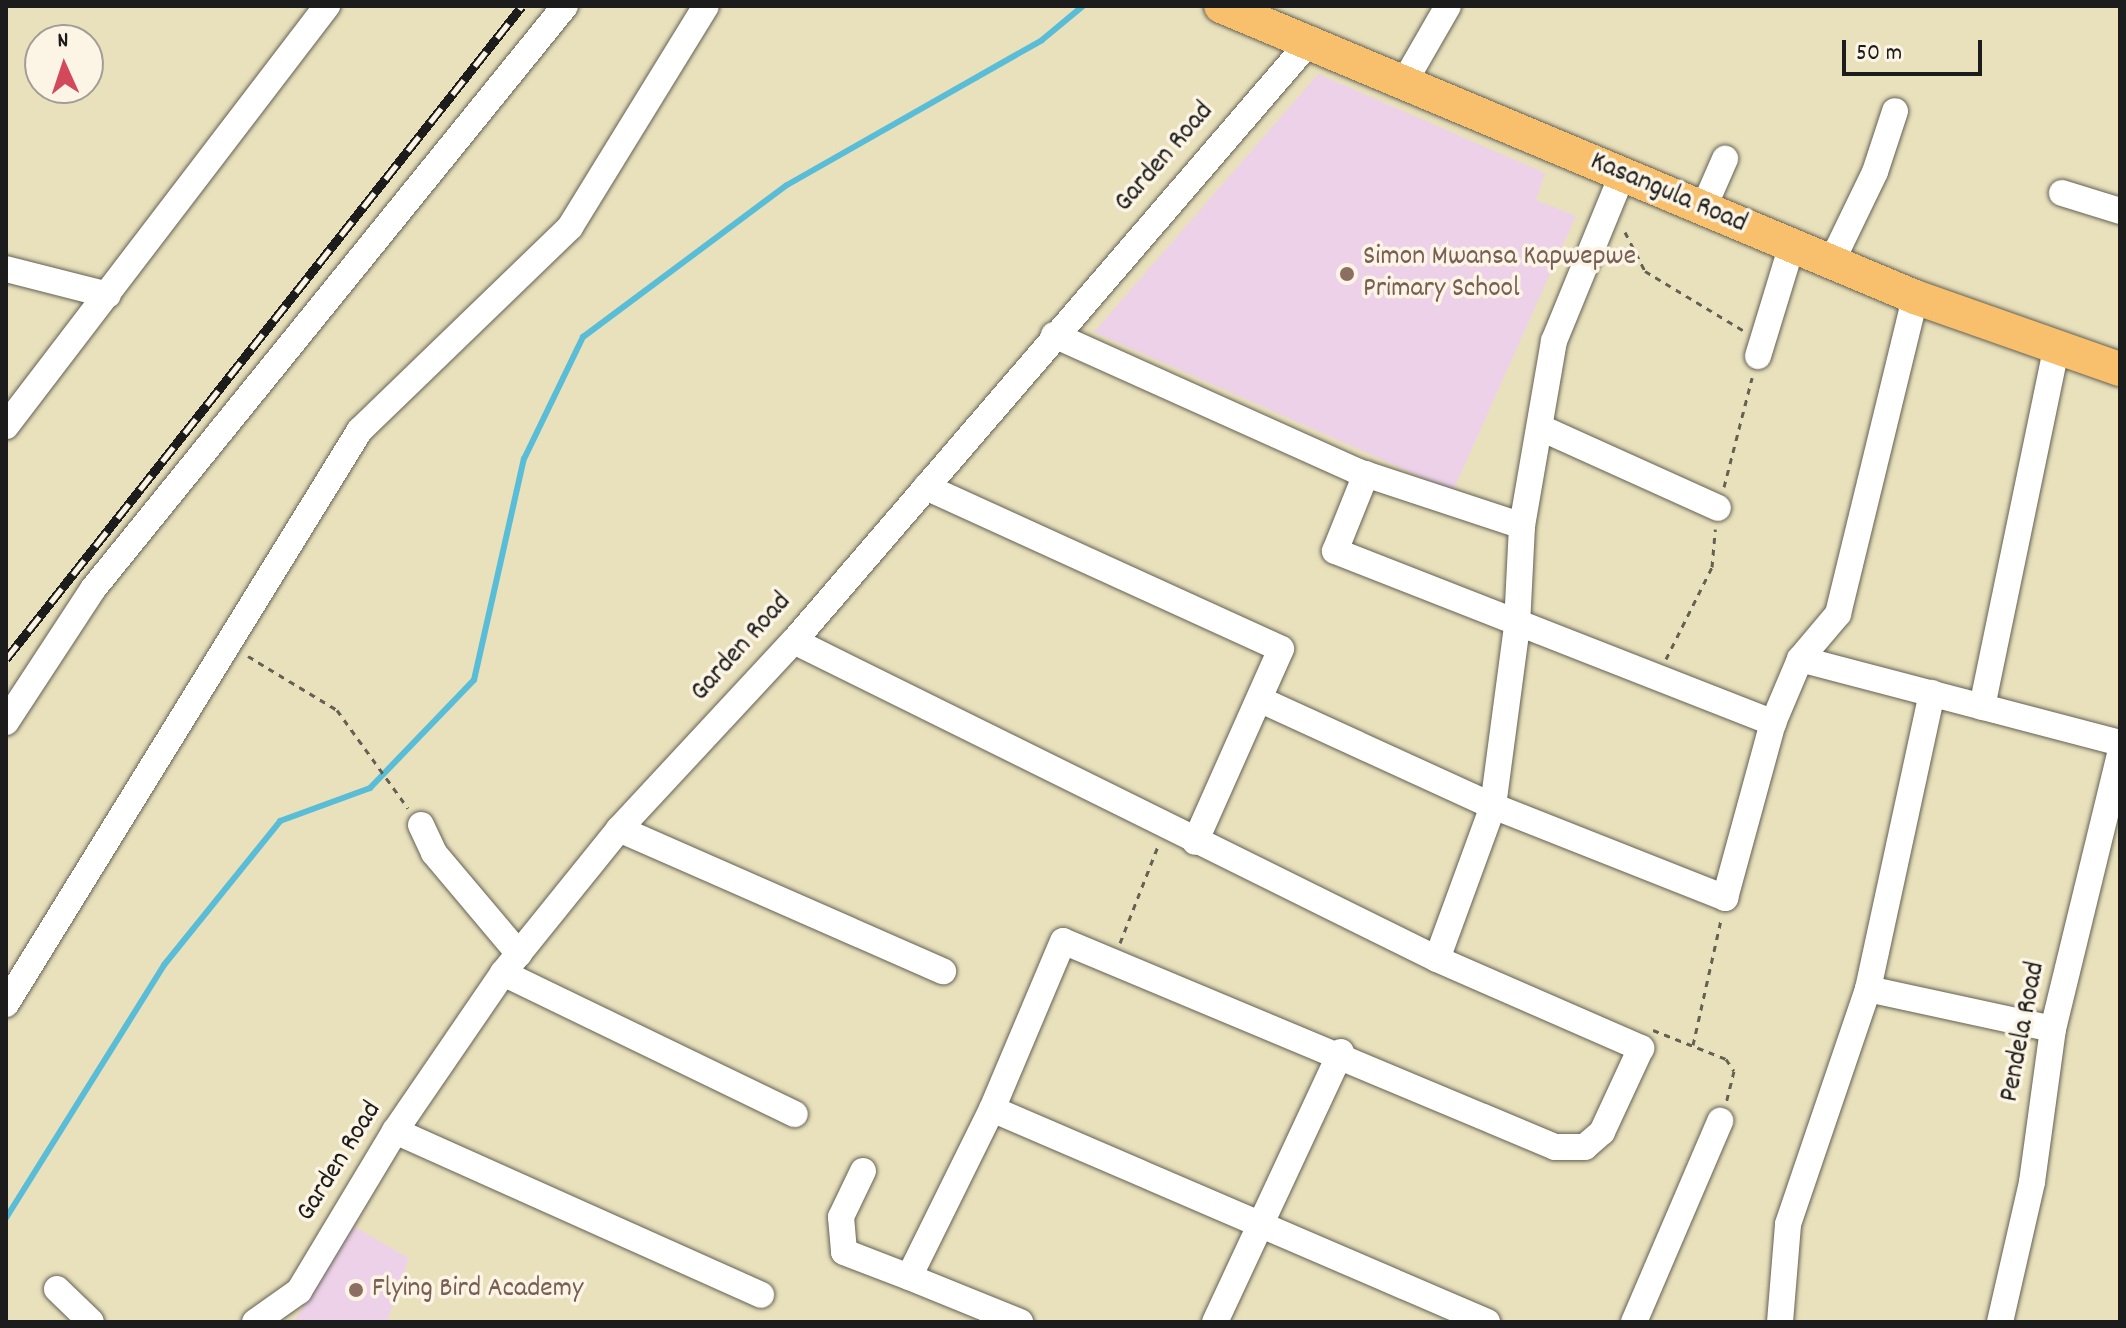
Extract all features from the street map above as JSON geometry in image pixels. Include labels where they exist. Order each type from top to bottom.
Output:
[{"type":"main road","name":"Kasangula Road","points":[[1221,6],[1406,79],[1622,175],[1915,297],[2120,369]]},
{"type":"street","points":[[6,426],[327,6]]},
{"type":"street","points":[[6,722],[93,589],[565,6]]},
{"type":"street","points":[[6,1004],[360,430],[570,227],[706,6]]},
{"type":"street","points":[[1406,79],[1448,6]]},
{"type":"street","name":"Garden Road","points":[[260,1321],[299,1291],[395,1131],[511,964],[619,829],[794,641],[1054,335],[1311,40]]},
{"type":"street","points":[[1831,263],[1875,172],[1895,111]]},
{"type":"street","points":[[1703,209],[1725,159]]},
{"type":"street","points":[[1437,959],[1493,806],[1517,625],[1522,526],[1554,341],[1622,175]]},
{"type":"street","points":[[2062,193],[2120,211]]},
{"type":"street","points":[[1758,356],[1792,245]]},
{"type":"street","points":[[6,269],[108,295]]},
{"type":"street","points":[[1261,700],[1493,806],[1725,898],[1773,723],[1800,659],[1838,614],[1915,297]]},
{"type":"street","points":[[1054,335],[1366,474],[1522,526]]},
{"type":"street","points":[[1982,707],[2057,346]]},
{"type":"street","points":[[1541,428],[1718,508]]},
{"type":"street","points":[[1366,474],[1335,551],[1773,723]]},
{"type":"street","points":[[926,487],[1265,638],[1281,649],[1261,700],[1195,842]]},
{"type":"street","points":[[794,641],[1195,842],[1437,959],[1636,1044],[1639,1055],[1606,1124],[1585,1147],[1555,1147],[1341,1052],[1114,958],[1063,941],[992,1109],[909,1277]]},
{"type":"street","points":[[1800,659],[2120,743]]},
{"type":"street","points":[[1780,1322],[1788,1224],[1868,989],[1932,693]]},
{"type":"street","name":"Pendela Road","points":[[2000,1322],[2032,1182],[2053,1029],[2120,755]]},
{"type":"street","points":[[421,825],[434,853],[511,964],[795,1114]]},
{"type":"street","points":[[619,829],[943,971]]},
{"type":"street","points":[[1868,989],[2053,1029]]},
{"type":"street","points":[[1215,1322],[1341,1052]]},
{"type":"street","points":[[992,1109],[1487,1322]]},
{"type":"street","points":[[1634,1322],[1720,1121]]},
{"type":"street","points":[[395,1131],[761,1295]]},
{"type":"street","points":[[863,1171],[841,1217],[844,1252],[1020,1322]]},
{"type":"street","points":[[57,1289],[91,1322]]},
{"type":"path","points":[[1610,207],[1645,271],[1748,333],[1758,356],[1718,508],[1712,567],[1657,676]]},
{"type":"path","points":[[228,645],[337,710],[421,825]]},
{"type":"path","points":[[1114,958],[1165,827]]},
{"type":"path","points":[[1693,1045],[1725,898]]},
{"type":"path","points":[[1636,1044],[1650,1030],[1693,1045],[1734,1071],[1720,1121]]},
{"type":"shaded area","name":"Simon Mwansa Kapwepwe Primary School","points":[[1318,74],[1545,173],[1536,200],[1576,216],[1453,491],[1094,332]]},
{"type":"shaded area","name":"Flying Bird Academy","points":[[353,1226],[409,1258],[387,1322],[294,1322]]},
{"type":"waterway","points":[[6,1218],[164,965],[280,821],[370,788],[474,680],[524,459],[583,337],[787,185],[1042,40],[1083,6]]},
{"type":"railway","points":[[6,659],[522,6]]},
{"type":"place","name":"Simon Mwansa Kapwepwe Primary School","points":[[1347,274]]},
{"type":"place","name":"Flying Bird Academy","points":[[356,1290]]}]
